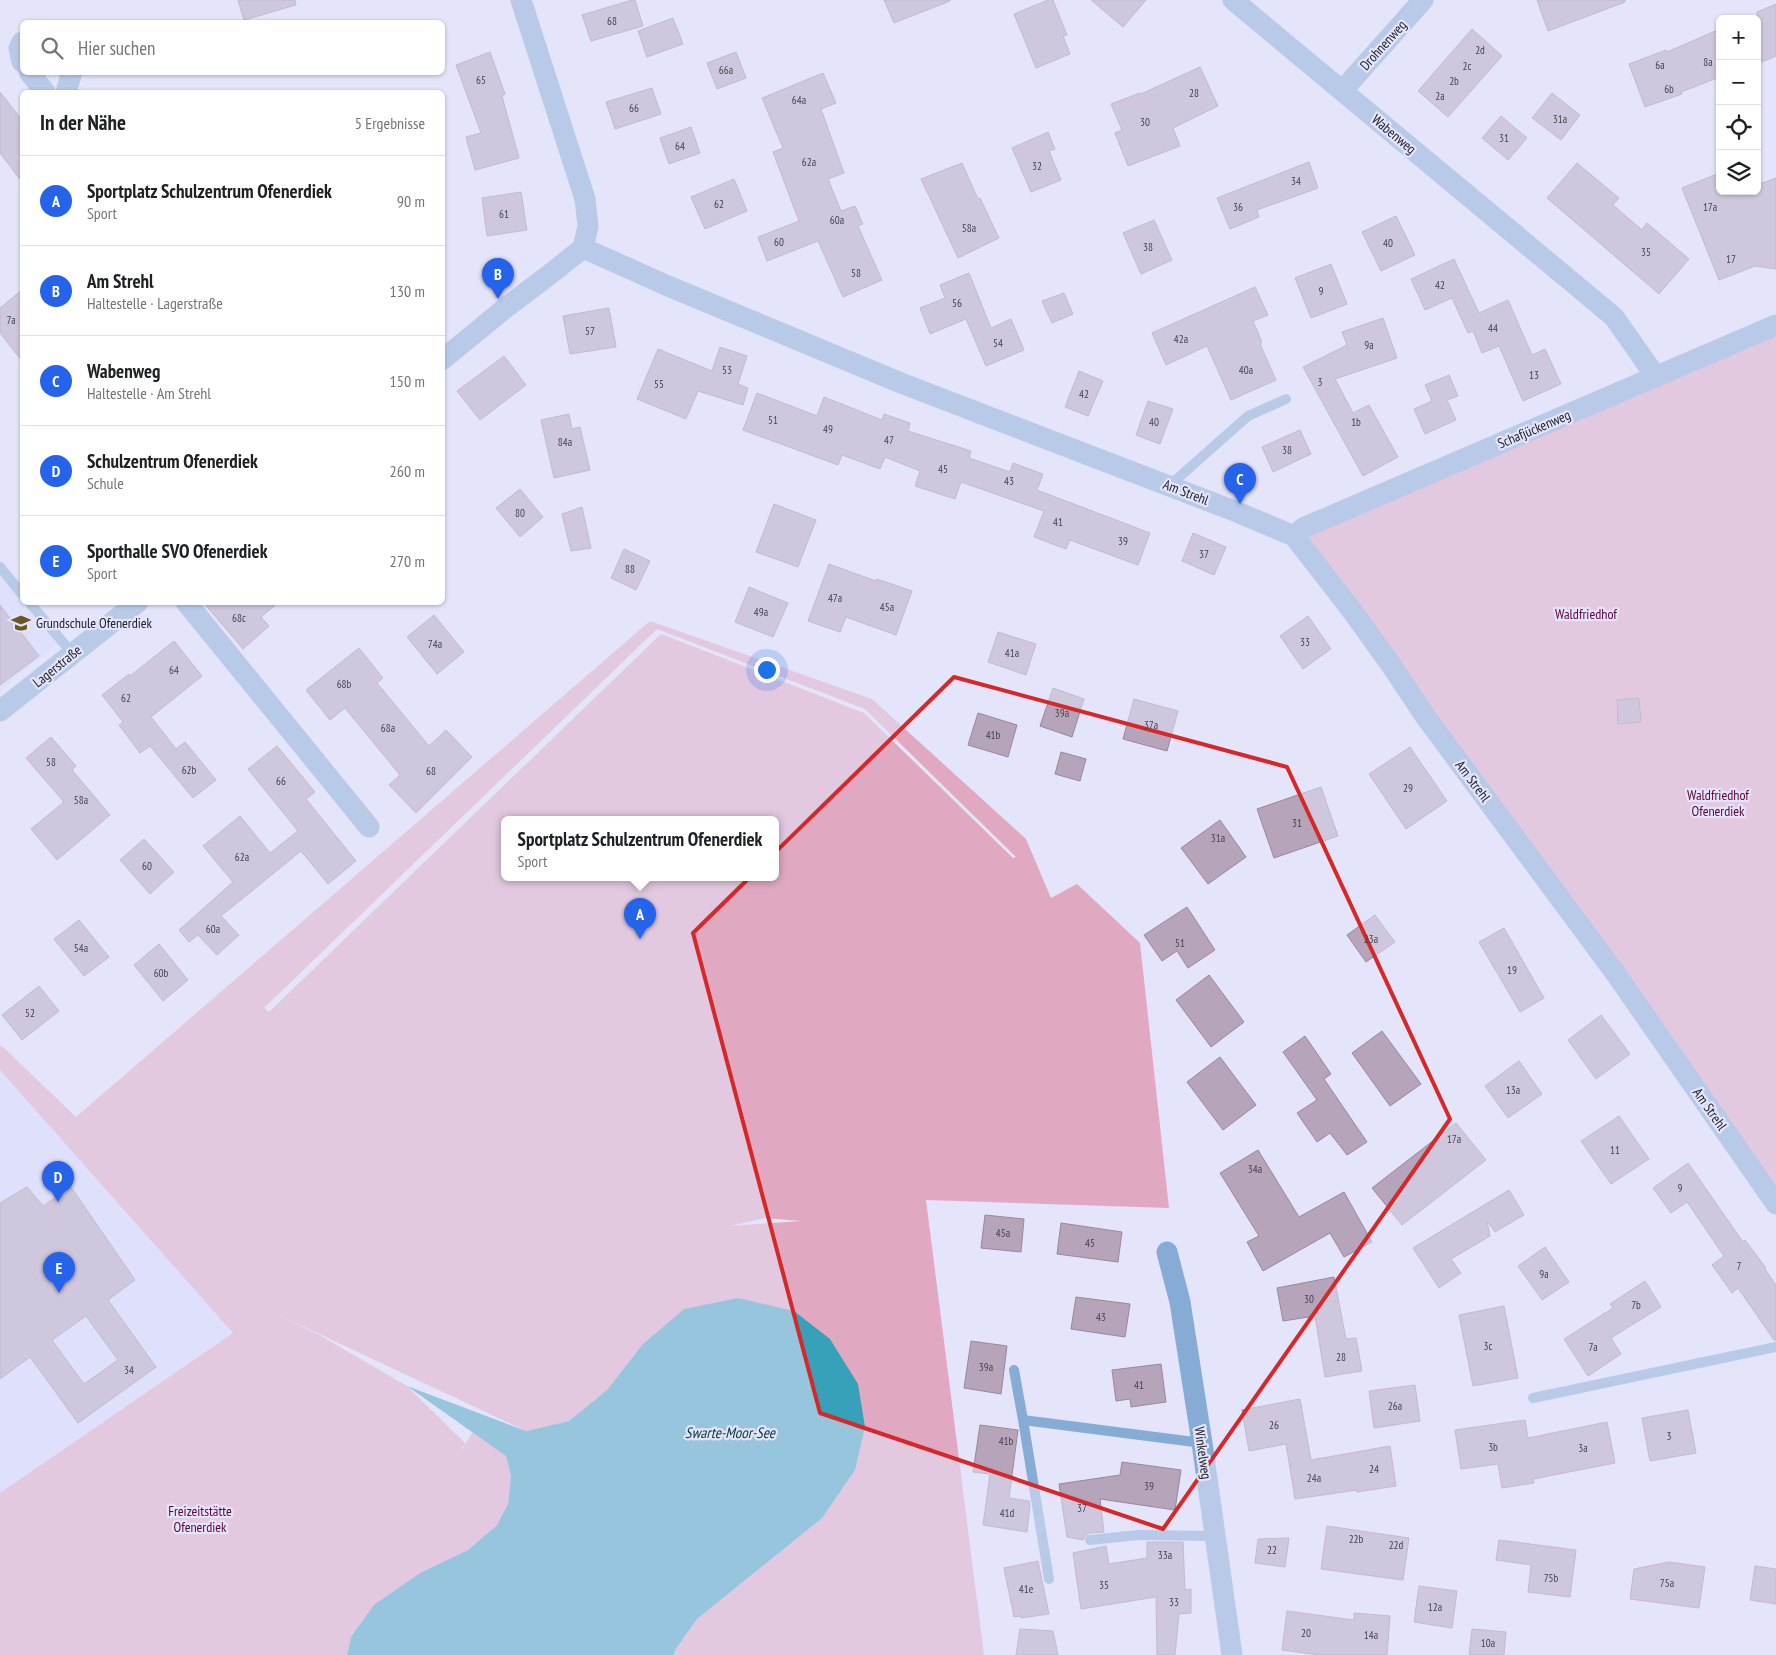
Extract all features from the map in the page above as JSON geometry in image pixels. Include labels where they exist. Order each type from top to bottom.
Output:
[{"type":"street","points":[[445,358],[583,248],[588,226],[585,199],[521,0]]},
{"type":"street","name":"Wabenweg","points":[[1233,0],[1614,317],[1656,376]]},
{"type":"street","name":"Drohnenweg","points":[[1342,91],[1423,0]]},
{"type":"street","points":[[31,75],[43,90]]},
{"type":"street","points":[[67,90],[71,75]]},
{"type":"street","name":"Am Strehl","points":[[583,248],[668,286],[901,383],[1294,536],[1350,608],[1425,716],[1616,974],[1776,1204]]},
{"type":"street","name":"Schafjückenweg","points":[[1294,536],[1303,528],[1776,325]]},
{"type":"street","name":"Lagerstraße","points":[[0,711],[134,605]]},
{"type":"street","points":[[188,605],[370,827]]},
{"type":"street","name":"Winkelweg","points":[[1167,1252],[1180,1302],[1232,1655]]},
{"type":"lane","points":[[1169,486],[1248,416],[1286,399]]},
{"type":"lane","points":[[0,567],[20,592]]},
{"type":"lane","points":[[31,605],[72,654]]},
{"type":"lane","points":[[1533,1398],[1776,1347]]},
{"type":"lane","points":[[1014,1370],[1048,1579]]},
{"type":"lane","points":[[1023,1420],[1202,1443]]},
{"type":"lane","points":[[1090,1540],[1138,1535],[1215,1536]]},
{"type":"highlighted area","points":[[954,677],[1287,767],[1450,1119],[1163,1529],[820,1413],[693,933]]},
{"type":"shaded area","name":"Grundschule Ofenerdiek","points":[[0,570],[20,595],[20,605],[28,605],[58,643],[0,690]]},
{"type":"shaded area","points":[[0,1070],[233,1333],[0,1493]]},
{"type":"green space","name":"Waldfriedhof","points":[[1776,325],[1776,1204],[1305,543],[1303,528]]},
{"type":"green space","name":"Freizeitstätte Ofenerdiek","points":[[650,621],[872,699],[1026,839],[1051,898],[1077,884],[1140,943],[1169,1208],[926,1200],[984,1655],[674,1655],[675,1650],[697,1619],[744,1580],[642,1345],[607,1390],[569,1421],[526,1431],[279,1315],[321,1336],[407,1386],[465,1443],[458,1456],[476,1427],[506,1456],[511,1476],[508,1504],[497,1525],[468,1550],[420,1573],[351,1637],[347,1655],[0,1655],[0,1493],[233,1333],[0,1070],[0,1046],[76,1117]],"holes":[[[657,629],[865,709],[1016,857],[1013,858],[864,713],[661,634],[269,1012],[264,1008]],[[765,1218],[801,1221],[730,1226]]]},
{"type":"water","name":"Swarte-Moor-See","points":[[738,1298],[794,1311],[830,1339],[858,1384],[865,1427],[855,1470],[822,1518],[697,1619],[675,1650],[674,1655],[347,1655],[351,1637],[374,1605],[420,1573],[468,1550],[497,1525],[508,1504],[511,1476],[506,1456],[407,1386],[526,1431],[569,1421],[607,1390],[642,1345],[684,1309]]},
{"type":"building","points":[[238,0],[295,0],[296,5],[244,20]]},
{"type":"building","points":[[635,0],[643,26],[591,41],[582,15]]},
{"type":"building","points":[[884,0],[950,0],[950,1],[894,23]]},
{"type":"building","points":[[1048,0],[1053,0],[1067,35],[1063,36],[1070,54],[1036,68],[1014,14]]},
{"type":"building","points":[[1091,0],[1146,0],[1123,27]]},
{"type":"building","points":[[1537,0],[1625,0],[1625,2],[1548,31]]},
{"type":"building","points":[[1776,4],[1776,56],[1761,62],[1761,15],[1757,15],[1757,12]]},
{"type":"building","points":[[673,18],[683,44],[647,57],[638,31]]},
{"type":"building","points":[[1472,29],[1502,56],[1448,117],[1418,91]]},
{"type":"building","points":[[1716,31],[1716,79],[1681,92],[1682,94],[1645,107],[1629,64],[1666,50],[1667,52]]},
{"type":"building","points":[[490,52],[505,94],[502,96],[519,158],[475,170],[466,137],[481,133],[456,65]]},
{"type":"building","points":[[736,52],[746,78],[717,89],[707,63]]},
{"type":"building","points":[[1200,67],[1218,106],[1173,128],[1180,146],[1128,166],[1115,133],[1122,130],[1111,104],[1141,94]]},
{"type":"building","points":[[823,73],[836,103],[821,109],[844,173],[828,179],[841,211],[855,206],[863,224],[858,226],[882,280],[843,297],[818,241],[767,261],[758,237],[799,221],[773,152],[783,148],[762,98]]},
{"type":"building","points":[[652,88],[661,114],[615,129],[606,102]]},
{"type":"building","points":[[0,92],[20,117],[20,179],[0,153]]},
{"type":"building","points":[[1552,93],[1580,115],[1561,140],[1532,118]]},
{"type":"building","points":[[1501,116],[1527,138],[1508,160],[1482,138]]},
{"type":"building","points":[[691,127],[700,153],[669,164],[660,138]]},
{"type":"building","points":[[1048,132],[1055,149],[1049,151],[1061,180],[1031,192],[1012,148]]},
{"type":"building","points":[[1309,162],[1318,188],[1257,210],[1259,217],[1230,229],[1217,198]]},
{"type":"building","points":[[962,163],[978,199],[980,198],[999,238],[958,258],[921,179]]},
{"type":"building","points":[[1577,163],[1619,198],[1613,205],[1642,230],[1647,223],[1689,259],[1659,294],[1547,198]]},
{"type":"building","points":[[1716,174],[1716,195],[1761,195],[1761,184],[1776,178],[1776,269],[1755,266],[1719,280],[1682,188]]},
{"type":"building","points":[[734,179],[747,211],[705,229],[691,197]]},
{"type":"building","points":[[521,192],[527,230],[487,236],[482,198]]},
{"type":"building","points":[[1396,216],[1415,255],[1381,271],[1362,232]]},
{"type":"building","points":[[1154,220],[1172,260],[1141,274],[1123,233]]},
{"type":"building","points":[[1454,259],[1479,313],[1508,300],[1532,355],[1545,349],[1561,384],[1523,401],[1499,346],[1482,353],[1473,331],[1468,333],[1452,298],[1425,310],[1411,279]]},
{"type":"building","points":[[1331,264],[1347,304],[1311,318],[1295,278]]},
{"type":"building","points":[[969,273],[991,328],[1011,319],[1024,350],[986,366],[966,319],[930,334],[920,308],[945,298],[940,285]]},
{"type":"building","points":[[1255,287],[1268,315],[1253,321],[1262,342],[1260,344],[1276,380],[1231,400],[1207,346],[1166,365],[1152,333]]},
{"type":"building","points":[[20,292],[20,358],[0,333],[0,308]]},
{"type":"building","points":[[1064,293],[1073,314],[1052,323],[1042,301]]},
{"type":"building","points":[[609,308],[616,347],[570,354],[563,316]]},
{"type":"building","points":[[1383,318],[1397,358],[1335,379],[1353,413],[1369,405],[1398,457],[1363,476],[1303,367],[1347,345],[1342,332]]},
{"type":"building","points":[[720,347],[747,356],[738,384],[748,388],[743,405],[698,391],[686,419],[637,399],[658,349],[712,371]]},
{"type":"building","points":[[504,356],[526,385],[480,420],[457,391]]},
{"type":"building","points":[[1079,371],[1103,381],[1088,416],[1065,407]]},
{"type":"building","points":[[1449,375],[1458,396],[1447,400],[1456,420],[1425,434],[1414,409],[1432,401],[1425,385]]},
{"type":"building","points":[[757,393],[817,416],[824,397],[882,420],[884,414],[910,423],[908,431],[971,451],[969,458],[1010,472],[1013,463],[1043,474],[1037,490],[1150,533],[1138,565],[1070,540],[1066,549],[1034,537],[1044,511],[961,482],[955,499],[915,486],[920,471],[885,457],[880,469],[842,455],[838,465],[743,430]]},
{"type":"building","points":[[1148,401],[1173,409],[1160,444],[1136,435]]},
{"type":"building","points":[[569,414],[572,429],[580,427],[590,470],[554,478],[541,420]]},
{"type":"building","points":[[1300,430],[1311,454],[1273,472],[1262,447]]},
{"type":"building","points":[[520,489],[543,517],[520,537],[496,508]]},
{"type":"building","points":[[774,504],[816,520],[798,567],[756,552]]},
{"type":"building","points":[[582,507],[591,548],[571,551],[562,514]]},
{"type":"building","points":[[1193,533],[1226,547],[1214,575],[1182,561]]},
{"type":"building","points":[[624,549],[650,561],[636,590],[611,578]]},
{"type":"building","points":[[829,564],[876,581],[877,579],[912,591],[896,635],[846,617],[840,632],[808,621]]},
{"type":"building","points":[[749,587],[788,603],[773,637],[735,622]]},
{"type":"building","points":[[0,605],[39,656],[0,685]]},
{"type":"building","points":[[206,605],[275,605],[261,617],[269,626],[243,649]]},
{"type":"building","points":[[434,615],[464,652],[437,674],[407,637]]},
{"type":"building","points":[[1308,616],[1331,649],[1303,669],[1280,636]]},
{"type":"building","points":[[998,632],[1036,644],[1026,675],[988,662]]},
{"type":"building","points":[[174,641],[202,676],[151,717],[176,749],[185,742],[216,780],[193,798],[150,746],[140,753],[119,725],[123,722],[102,695],[129,674],[130,676]]},
{"type":"building","points":[[359,648],[383,678],[377,683],[429,746],[446,730],[472,757],[416,813],[389,785],[400,775],[345,708],[330,720],[306,690]]},
{"type":"building","points":[[1053,688],[1084,699],[1072,737],[1040,726]]},
{"type":"building","points":[[1639,698],[1641,722],[1618,724],[1617,700]]},
{"type":"building","points":[[1134,699],[1178,711],[1167,751],[1123,739]]},
{"type":"building","points":[[978,713],[1017,725],[1008,757],[968,745]]},
{"type":"building","points":[[51,737],[76,766],[72,770],[110,815],[57,860],[31,829],[64,802],[26,758]]},
{"type":"building","points":[[277,746],[315,792],[306,799],[356,861],[328,884],[301,851],[221,916],[239,935],[217,955],[198,935],[189,942],[179,930],[233,882],[203,846],[240,816],[270,853],[298,831],[248,769]]},
{"type":"building","points":[[1410,747],[1447,801],[1406,829],[1369,774]]},
{"type":"building","points":[[1061,752],[1086,759],[1080,781],[1055,774]]},
{"type":"building","points":[[1321,787],[1338,836],[1274,858],[1257,809]]},
{"type":"building","points":[[1220,820],[1246,857],[1208,884],[1181,848]]},
{"type":"building","points":[[144,839],[174,872],[150,894],[120,860]]},
{"type":"building","points":[[1187,907],[1215,950],[1188,968],[1177,951],[1162,961],[1144,935]]},
{"type":"building","points":[[1375,915],[1395,942],[1366,962],[1347,935]]},
{"type":"building","points":[[79,920],[109,957],[84,976],[54,939]]},
{"type":"building","points":[[1504,928],[1544,998],[1520,1012],[1479,942]]},
{"type":"building","points":[[159,944],[188,980],[163,1001],[134,965]]},
{"type":"building","points":[[1209,975],[1244,1022],[1211,1047],[1176,1000]]},
{"type":"building","points":[[39,986],[59,1011],[22,1040],[2,1015]]},
{"type":"building","points":[[1601,1015],[1630,1054],[1596,1079],[1568,1040]]},
{"type":"building","points":[[1382,1031],[1421,1084],[1390,1106],[1352,1053]]},
{"type":"building","points":[[1305,1036],[1331,1074],[1324,1079],[1367,1142],[1347,1155],[1330,1133],[1317,1142],[1297,1113],[1317,1100],[1283,1052]]},
{"type":"building","points":[[1220,1057],[1256,1105],[1223,1130],[1187,1082]]},
{"type":"building","points":[[1519,1061],[1542,1094],[1508,1118],[1485,1086]]},
{"type":"building","points":[[1619,1116],[1649,1159],[1611,1184],[1581,1141]]},
{"type":"building","points":[[1456,1123],[1486,1160],[1402,1225],[1372,1188]]},
{"type":"building","points":[[1258,1150],[1299,1217],[1344,1192],[1372,1242],[1344,1257],[1330,1233],[1263,1271],[1247,1242],[1259,1236],[1220,1173]]},
{"type":"building","points":[[1688,1163],[1743,1242],[1745,1240],[1766,1268],[1776,1285],[1776,1340],[1774,1340],[1738,1288],[1732,1293],[1712,1265],[1724,1256],[1687,1202],[1671,1213],[1653,1188]]},
{"type":"building","points":[[27,1187],[43,1206],[71,1187],[135,1280],[108,1300],[156,1367],[78,1423],[30,1357],[0,1379],[0,1203]],"holes":[[[86,1316],[118,1360],[84,1384],[52,1340]]]},
{"type":"building","points":[[1509,1190],[1524,1215],[1495,1232],[1487,1221],[1490,1236],[1451,1259],[1461,1273],[1439,1288],[1413,1248]]},
{"type":"building","points":[[985,1215],[1024,1219],[1021,1252],[981,1248]]},
{"type":"building","points":[[1061,1223],[1122,1232],[1118,1262],[1057,1254]]},
{"type":"building","points":[[1545,1247],[1569,1282],[1542,1300],[1518,1266]]},
{"type":"building","points":[[1334,1277],[1346,1339],[1356,1338],[1362,1371],[1325,1377],[1315,1316],[1283,1321],[1277,1288]]},
{"type":"building","points":[[1645,1281],[1661,1307],[1611,1338],[1621,1354],[1588,1376],[1564,1339],[1613,1308],[1610,1304]]},
{"type":"building","points":[[1076,1297],[1130,1304],[1125,1337],[1071,1329]]},
{"type":"building","points":[[1504,1306],[1518,1378],[1473,1386],[1459,1315]]},
{"type":"building","points":[[971,1341],[1007,1346],[1001,1394],[964,1388]]},
{"type":"building","points":[[1161,1364],[1166,1402],[1131,1407],[1130,1399],[1116,1401],[1112,1370]]},
{"type":"building","points":[[1415,1385],[1420,1421],[1374,1428],[1369,1391]]},
{"type":"building","points":[[1300,1399],[1311,1460],[1390,1446],[1396,1486],[1295,1499],[1286,1444],[1249,1451],[1242,1410]]},
{"type":"building","points":[[1688,1410],[1696,1453],[1650,1461],[1642,1418]]},
{"type":"building","points":[[1525,1420],[1528,1438],[1607,1422],[1615,1463],[1533,1479],[1534,1483],[1502,1488],[1498,1464],[1461,1469],[1455,1430]]},
{"type":"building","points":[[980,1425],[1018,1430],[1009,1498],[1029,1501],[1027,1532],[983,1525],[990,1474],[973,1472]]},
{"type":"building","points":[[1122,1462],[1181,1470],[1175,1510],[1100,1499],[1104,1532],[1089,1533],[1083,1540],[1067,1537],[1059,1484],[1120,1475]]},
{"type":"building","points":[[1327,1526],[1409,1538],[1403,1580],[1321,1569]]},
{"type":"building","points":[[1289,1538],[1285,1567],[1255,1563],[1258,1539]]},
{"type":"building","points":[[1499,1540],[1576,1550],[1570,1597],[1528,1592],[1531,1565],[1496,1560]]},
{"type":"building","points":[[1147,1542],[1183,1542],[1185,1590],[1191,1589],[1191,1613],[1179,1614],[1175,1655],[1157,1655],[1156,1597],[1081,1609],[1073,1553],[1106,1546],[1109,1564],[1147,1558]]},
{"type":"building","points":[[1038,1561],[1049,1614],[1021,1618],[1022,1616],[1014,1617],[1004,1568]]},
{"type":"building","points":[[1669,1562],[1705,1567],[1699,1608],[1630,1599],[1634,1569]]},
{"type":"building","points":[[1755,1566],[1776,1569],[1776,1604],[1750,1600]]},
{"type":"building","points":[[1419,1586],[1457,1591],[1452,1628],[1414,1622]]},
{"type":"building","points":[[1287,1611],[1354,1620],[1354,1613],[1390,1616],[1387,1655],[1319,1655],[1282,1650]]},
{"type":"building","points":[[1020,1629],[1053,1631],[1058,1655],[1016,1655]]},
{"type":"building","points":[[1472,1629],[1506,1632],[1504,1655],[1469,1655]]},
{"type":"place","name":"Am Strehl","points":[[498,299]]},
{"type":"place","name":"Wabenweg","points":[[1240,504]]},
{"type":"place","name":"Grundschule Ofenerdiek","points":[[21,623]]},
{"type":"place","name":"Sportplatz Schulzentrum Ofenerdiek","points":[[640,939]]},
{"type":"place","name":"Schulzentrum Ofenerdiek","points":[[58,1202]]},
{"type":"place","name":"Sporthalle SVO Ofenerdiek","points":[[59,1293]]},
{"type":"park label","name":"Waldfriedhof Ofenerdiek","points":[[1718,804]]}]
